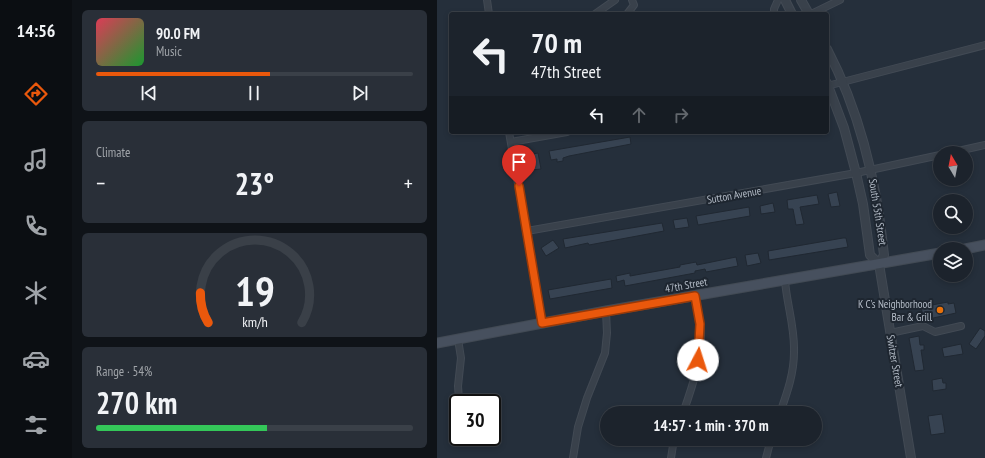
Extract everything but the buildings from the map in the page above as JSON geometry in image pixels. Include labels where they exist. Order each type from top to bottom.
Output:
[{"type":"main road","points":[[973,248],[985,246]]},
{"type":"main road","name":"47th Street","points":[[437,343],[606,311],[933,255]]},
{"type":"street","points":[[487,0],[489,12]]},
{"type":"street","points":[[599,12],[615,0]]},
{"type":"street","points":[[629,12],[634,5],[632,0]]},
{"type":"street","points":[[774,12],[778,0]]},
{"type":"street","points":[[785,0],[791,12]]},
{"type":"street","points":[[801,0],[809,12]]},
{"type":"street","points":[[814,12],[840,0]]},
{"type":"street","points":[[829,85],[843,83],[985,45]]},
{"type":"street","name":"South 55th Street","points":[[829,53],[843,83],[858,125],[871,170],[884,255],[879,264],[870,255],[863,204],[856,173],[844,128],[829,90]]},
{"type":"street","points":[[509,134],[542,323]]},
{"type":"street","points":[[511,142],[556,134]]},
{"type":"street","points":[[973,148],[985,145]]},
{"type":"street","name":"Sutton Avenue","points":[[527,231],[856,173],[933,157]]},
{"type":"street","name":"Switzer Street","points":[[879,264],[909,458]]},
{"type":"street","points":[[782,406],[793,371],[794,352],[793,333],[785,281]]},
{"type":"street","points":[[685,406],[696,372],[699,349],[700,324],[695,296]]},
{"type":"street","points":[[573,458],[578,427],[587,398],[605,353],[607,333],[606,311]]},
{"type":"street","points":[[890,333],[923,326],[935,332],[961,326]]},
{"type":"street","points":[[458,339],[461,358],[459,394]]},
{"type":"street","points":[[671,458],[673,446]]},
{"type":"street","points":[[766,458],[769,446]]},
{"type":"place","name":"K C's Neighborhood Bar & Grill","points":[[940,310]]},
{"type":"route","points":[[519,186],[542,323],[695,296],[700,324],[698,360]]}]
